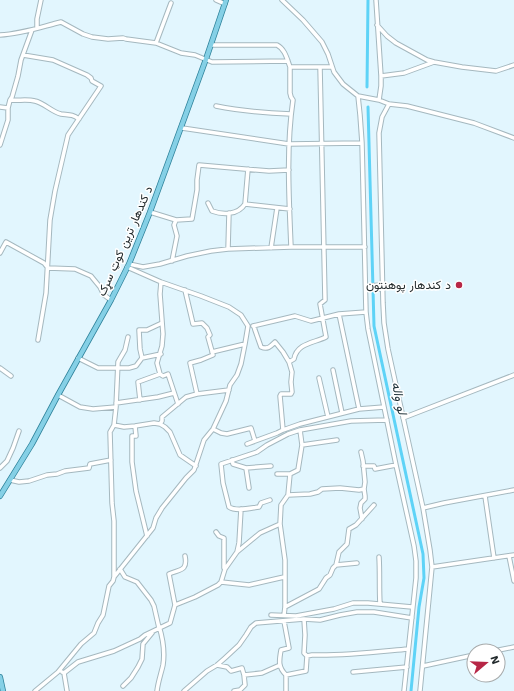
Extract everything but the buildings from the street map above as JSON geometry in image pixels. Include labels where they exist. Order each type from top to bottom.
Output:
[{"type":"main road","name":"د کندهار ترين کوټ سړک","points":[[0,496],[32,444],[111,300],[128,265],[182,128],[226,2]]},
{"type":"main road","points":[[0,677],[3,691]]},
{"type":"street","points":[[37,28],[40,0]]},
{"type":"street","points":[[216,0],[226,2]]},
{"type":"street","points":[[282,0],[303,20],[322,42],[334,72],[343,84],[358,96],[389,104],[407,106],[474,123],[514,138]]},
{"type":"street","points":[[376,0],[381,76],[381,86],[378,100]]},
{"type":"street","points":[[156,43],[171,3]]},
{"type":"street","points":[[0,35],[32,30],[61,22],[83,34],[92,37],[108,39],[123,38],[156,43],[181,53],[195,55],[212,62],[288,61]]},
{"type":"street","points":[[377,25],[387,36],[427,60],[462,67],[496,71],[514,65]]},
{"type":"street","points":[[0,144],[8,120],[10,100],[32,30]]},
{"type":"street","points":[[211,45],[277,45],[281,47],[286,54],[290,67],[290,93],[291,97],[293,98],[289,144],[291,247]]},
{"type":"street","points":[[23,55],[53,60],[86,75],[92,82],[101,86],[68,135],[50,220],[46,293],[38,340]]},
{"type":"street","points":[[381,76],[404,73],[434,62]]},
{"type":"street","points":[[289,362],[294,359],[295,354],[301,347],[326,336],[320,304],[325,300],[320,66]]},
{"type":"street","points":[[290,67],[332,66]]},
{"type":"street","points":[[358,96],[362,143],[366,312],[368,329],[416,561],[416,578],[404,691]]},
{"type":"street","points":[[10,100],[35,100],[58,113],[71,114],[79,119]]},
{"type":"street","points":[[389,104],[382,117],[379,133],[382,287],[385,330],[423,508],[432,567],[420,691]]},
{"type":"street","points":[[216,106],[254,112],[291,114]]},
{"type":"street","points":[[0,107],[8,108]]},
{"type":"street","points":[[182,128],[289,144],[362,143]]},
{"type":"street","points":[[150,212],[176,220],[192,219],[198,183],[199,166],[269,171],[289,170]]},
{"type":"street","points":[[208,203],[212,211],[229,213],[242,208],[245,204],[248,169]]},
{"type":"street","points":[[245,204],[290,209]]},
{"type":"street","points":[[271,248],[277,208]]},
{"type":"street","points":[[228,249],[229,213]]},
{"type":"street","points":[[172,261],[177,236],[174,225],[176,220]]},
{"type":"street","points":[[0,253],[6,242],[44,263],[48,268],[75,269],[91,276],[100,287],[104,296],[111,300]]},
{"type":"street","points":[[128,265],[143,267],[172,261],[187,256],[228,249],[365,247]]},
{"type":"street","points":[[35,691],[60,670],[81,644],[94,633],[103,616],[109,586],[114,577],[153,528],[156,518],[162,508],[194,470],[204,440],[213,429],[226,401],[230,385],[237,375],[241,364],[248,326],[241,315],[229,307],[162,282],[128,265]]},
{"type":"street","points":[[160,374],[157,363],[162,346],[160,294],[162,282]]},
{"type":"street","points":[[366,288],[382,287]]},
{"type":"street","points":[[185,290],[193,324],[202,323],[207,328],[210,335],[208,336],[213,355],[190,363],[197,394]]},
{"type":"street","points":[[248,326],[254,326],[295,316],[311,321],[339,314],[366,312]]},
{"type":"street","points":[[339,314],[359,409]]},
{"type":"street","points":[[142,358],[139,330],[147,330],[162,323]]},
{"type":"street","points":[[254,326],[261,347],[270,347],[275,342],[289,362],[292,372],[292,392],[291,394],[281,394],[280,396],[283,430]]},
{"type":"street","points":[[114,577],[114,520],[110,432],[114,424],[118,362],[125,350],[128,337]]},
{"type":"street","points":[[212,352],[245,344]]},
{"type":"street","points":[[78,358],[98,368],[129,368],[136,366],[142,358],[160,354]]},
{"type":"street","points":[[0,368],[11,376]]},
{"type":"street","points":[[333,370],[342,413]]},
{"type":"street","points":[[140,400],[138,382],[160,374],[163,376],[168,374],[178,404]]},
{"type":"street","points":[[403,418],[514,375]]},
{"type":"street","points":[[319,378],[328,417]]},
{"type":"street","points":[[161,422],[162,417],[186,397],[229,390]]},
{"type":"street","points":[[58,395],[80,407],[92,409],[174,393]]},
{"type":"street","points":[[247,444],[300,424],[359,409],[384,407]]},
{"type":"street","points":[[270,500],[261,502],[259,507],[235,510],[230,508],[221,464],[257,452],[288,434],[300,430],[351,421],[387,420]]},
{"type":"street","points":[[114,424],[124,427],[161,422]]},
{"type":"street","points":[[161,422],[170,432],[180,455],[196,466]]},
{"type":"street","points":[[135,426],[136,436],[132,436],[132,462],[136,491],[147,536]]},
{"type":"street","points":[[213,429],[227,434],[251,428],[255,441]]},
{"type":"street","points":[[277,474],[290,474],[298,470],[302,445],[300,430]]},
{"type":"street","points":[[0,468],[7,461],[19,431]]},
{"type":"street","points":[[302,445],[337,440]]},
{"type":"street","points":[[360,452],[365,482],[365,500],[361,503],[360,508],[362,519]]},
{"type":"street","points":[[10,480],[19,482],[29,481],[65,471],[89,468],[90,464],[111,460]]},
{"type":"street","points":[[232,460],[233,464],[246,468],[271,466]]},
{"type":"street","points":[[363,466],[374,466],[375,469],[396,466]]},
{"type":"street","points":[[246,468],[249,488]]},
{"type":"street","points":[[284,615],[285,560],[280,524],[281,506],[288,495],[290,474]]},
{"type":"street","points":[[288,495],[310,494],[318,492],[322,489],[364,489]]},
{"type":"street","points":[[423,508],[514,490]]},
{"type":"street","points":[[485,496],[494,558]]},
{"type":"street","points":[[285,607],[319,589],[336,565],[340,552],[348,543],[349,529],[356,525],[374,505]]},
{"type":"street","points":[[237,552],[241,509]]},
{"type":"street","points":[[224,569],[237,552],[260,533],[280,524]]},
{"type":"street","points":[[175,605],[195,597],[221,582],[224,569],[224,538],[219,536],[216,532]]},
{"type":"street","points":[[64,673],[78,662],[114,651],[170,623],[175,605],[169,574],[184,568],[186,561],[185,556]]},
{"type":"street","points":[[432,567],[512,556],[514,581]]},
{"type":"street","points":[[380,557],[380,604]]},
{"type":"street","points":[[336,565],[357,563]]},
{"type":"street","points":[[120,569],[125,577],[137,582],[151,600],[154,606],[159,628]]},
{"type":"street","points":[[221,582],[249,585],[284,577]]},
{"type":"street","points":[[271,615],[296,616],[334,609],[353,603],[412,607]]},
{"type":"street","points":[[184,691],[207,671],[218,665],[256,623],[304,619],[320,620],[357,612],[374,612],[412,618]]},
{"type":"street","points":[[286,676],[306,671],[307,656],[304,653],[304,619]]},
{"type":"street","points":[[284,621],[289,648],[281,650],[279,661],[282,671],[286,676],[286,691]]},
{"type":"street","points":[[123,686],[131,678],[142,659],[143,644],[159,626],[163,639],[164,652],[157,691]]},
{"type":"street","points":[[307,656],[341,655],[408,649]]},
{"type":"street","points":[[423,666],[466,657]]},
{"type":"street","points":[[218,665],[227,667],[231,671],[242,668],[245,685],[240,690],[234,691]]},
{"type":"street","points":[[244,675],[262,672],[280,665]]},
{"type":"street","points":[[353,672],[406,667]]},
{"type":"street","points":[[60,670],[64,673],[67,691]]},
{"type":"waterway","points":[[367,87],[368,0]]},
{"type":"waterway","name":"لو واله","points":[[368,107],[374,326],[423,554],[424,578],[419,607],[411,691]]},
{"type":"place","name":"د کندهار پوهنتون","points":[[459,285]]}]
